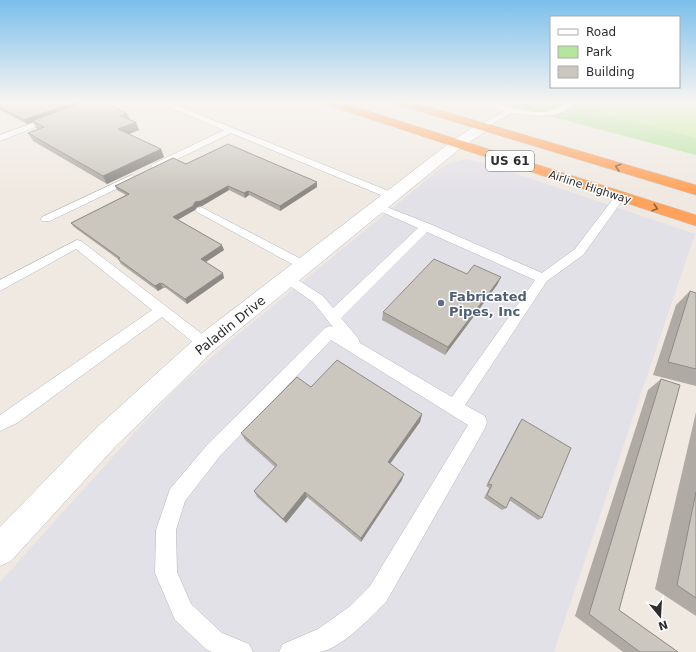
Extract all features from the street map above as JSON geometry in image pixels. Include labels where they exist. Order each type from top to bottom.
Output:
[{"type":"highway","name":"Airline Highway","points":[[418,131],[696,221]]},
{"type":"highway","name":"US 61","points":[[498,131],[696,190]]},
{"type":"street","name":"Paladin Drive","points":[[0,550],[104,439],[205,344],[457,144],[476,131]]},
{"type":"lane","points":[[0,138],[18,131]]},
{"type":"lane","points":[[46,219],[228,131]]},
{"type":"lane","points":[[234,131],[386,201],[426,226],[543,278]]},
{"type":"lane","points":[[454,407],[543,278],[579,252],[620,197]]},
{"type":"lane","points":[[201,210],[296,272],[360,350]]},
{"type":"lane","points":[[333,317],[426,226]]},
{"type":"lane","points":[[0,286],[77,244],[205,344]]},
{"type":"lane","points":[[0,423],[11,418],[162,310]]},
{"type":"lane","points":[[241,652],[214,641],[183,612],[166,572],[166,530],[177,496],[214,450],[330,332],[478,422],[378,594],[357,615],[326,638],[291,652]]},
{"type":"shaded area","points":[[466,159],[484,163],[695,234],[554,652],[0,652],[0,582],[138,429],[177,388],[235,337],[440,169],[449,163]]},
{"type":"green space","points":[[607,131],[696,131],[696,155]]},
{"type":"green space","points":[[670,131],[696,131],[696,138]]},
{"type":"building","points":[[32,131],[123,131],[161,149],[103,176],[28,133]]},
{"type":"building","points":[[228,144],[317,182],[280,206],[248,191],[244,193],[228,186],[201,201],[195,202],[193,206],[173,217],[222,245],[201,259],[223,273],[185,299],[163,284],[160,283],[155,286],[118,259],[120,258],[71,223],[129,194],[115,186],[173,158],[186,164]]},
{"type":"building","name":"Fabricated Pipes, Inc","points":[[434,259],[467,274],[474,265],[501,277],[448,347],[383,312]]},
{"type":"building","points":[[690,291],[696,293],[696,369],[668,362]]},
{"type":"building","points":[[337,360],[422,414],[388,462],[404,474],[361,538],[305,492],[283,519],[254,491],[277,465],[241,433],[297,377],[311,387]]},
{"type":"building","points":[[661,379],[680,385],[619,610],[678,652],[640,652],[589,614]]},
{"type":"building","points":[[522,419],[571,448],[542,518],[511,497],[506,508],[487,495],[492,485],[488,484]]},
{"type":"building","points":[[696,492],[696,598],[677,585]]},
{"type":"place","name":"Fabricated Pipes, Inc","points":[[441,303]]}]
